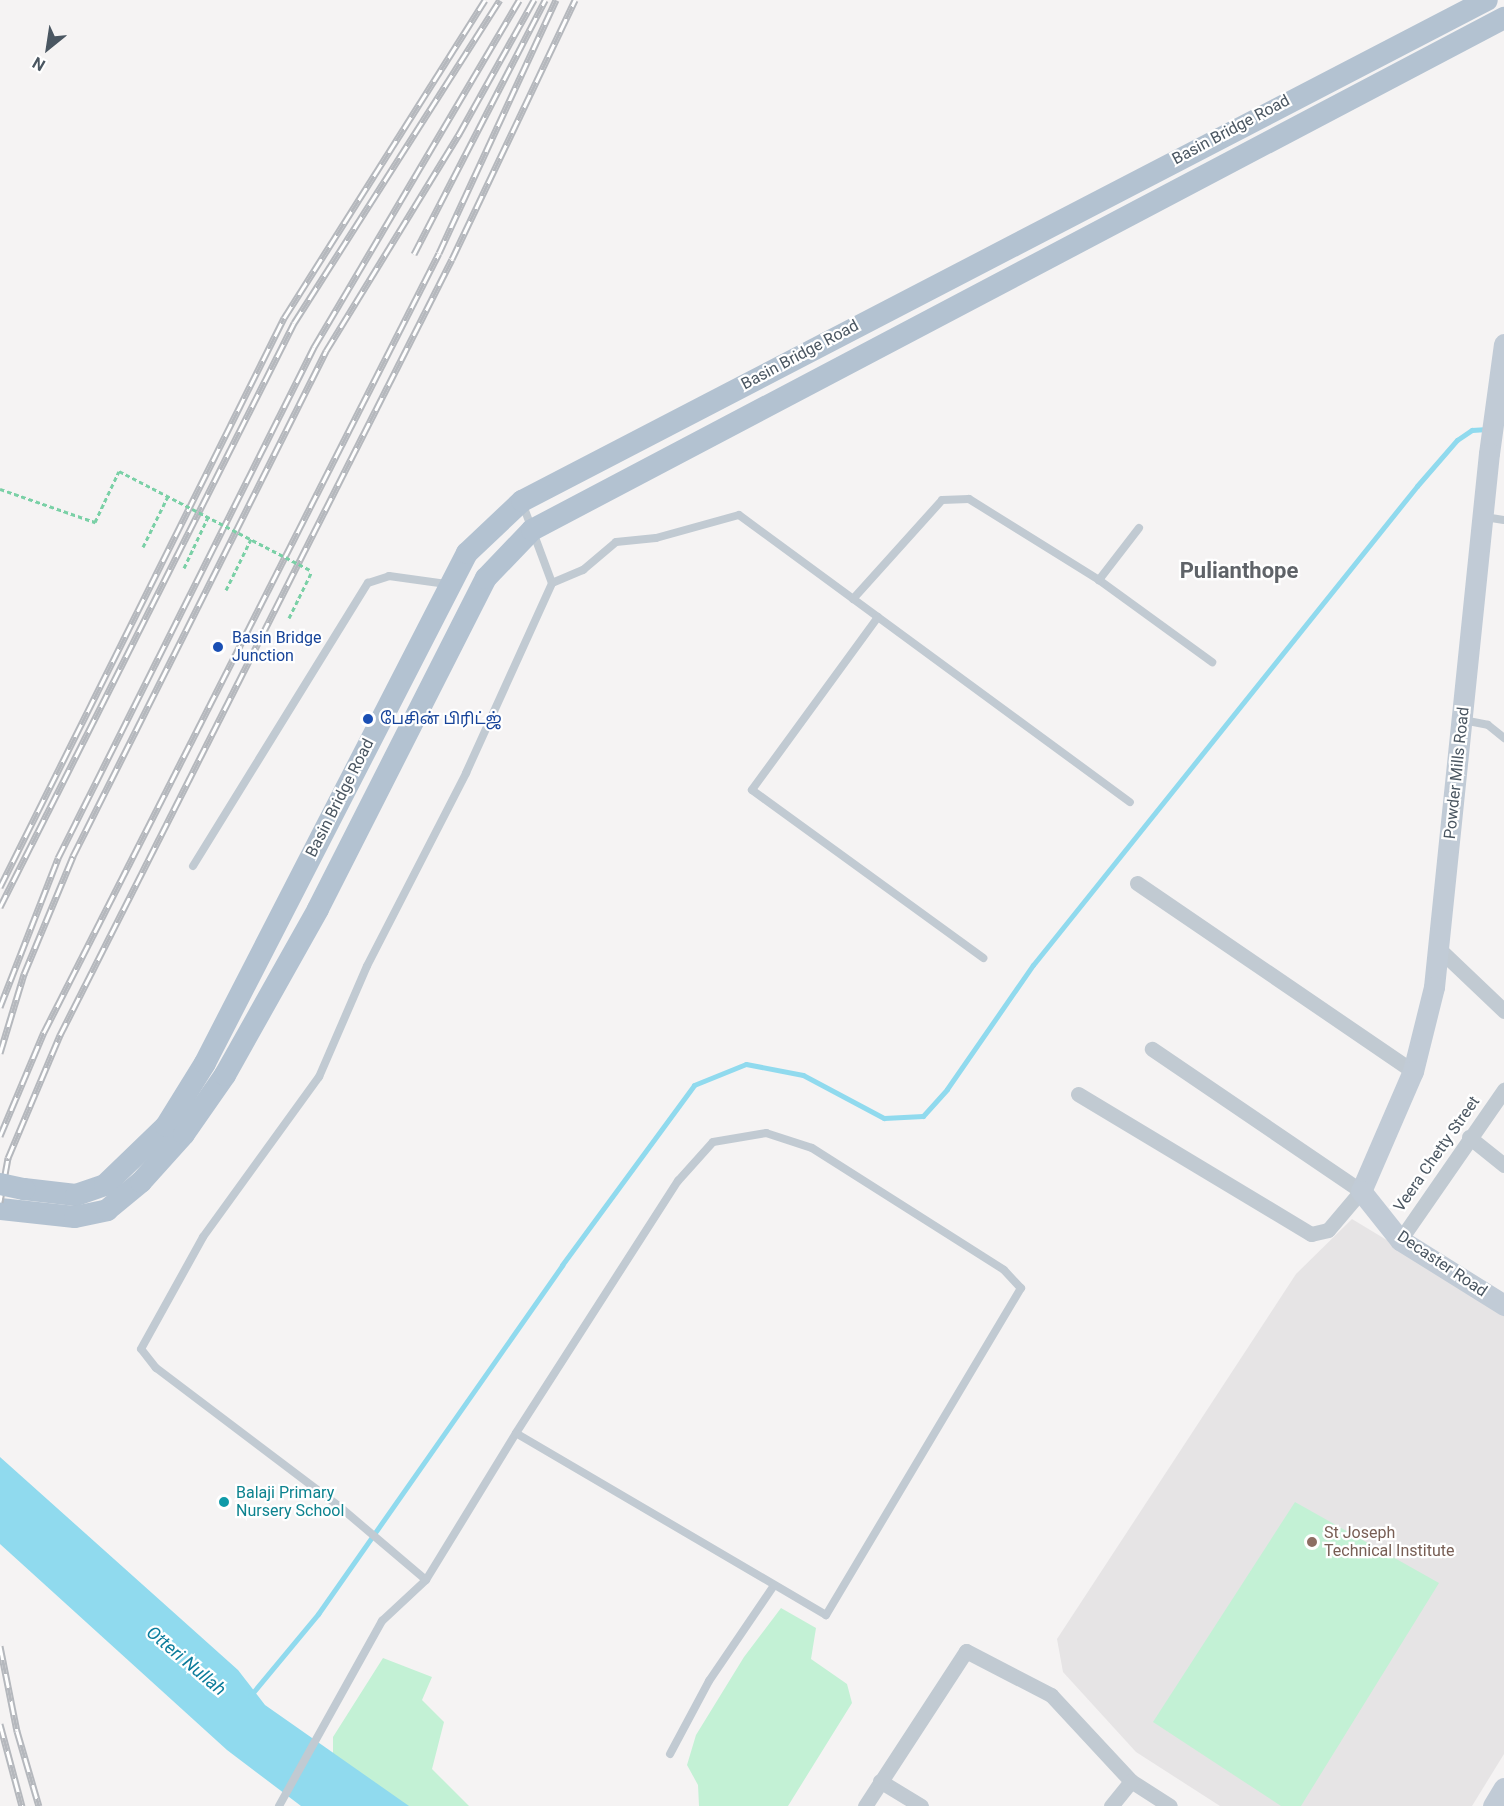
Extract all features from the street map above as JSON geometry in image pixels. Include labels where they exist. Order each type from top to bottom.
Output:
[{"type":"main road","name":"Basin Bridge Road","points":[[0,1184],[76,1195],[105,1185],[166,1126],[205,1063],[467,553],[522,501],[1487,0]]},
{"type":"main road","name":"Basin Bridge Road","points":[[0,1209],[23,1214],[75,1216],[107,1210],[141,1182],[184,1134],[225,1075],[318,909],[486,578],[532,530],[1504,18]]},
{"type":"street","name":"Powder Mills Road","points":[[1361,1191],[1413,1071],[1434,987],[1463,720],[1495,519],[1489,453],[1504,344]]},
{"type":"street","points":[[1137,883],[1413,1071]]},
{"type":"street","points":[[1439,949],[1504,1011]]},
{"type":"street","points":[[1078,1094],[1311,1234],[1328,1230],[1361,1191],[1152,1048]]},
{"type":"street","name":"Veera Chetty Street","points":[[1400,1240],[1469,1137],[1504,1090]]},
{"type":"street","points":[[1469,1137],[1504,1165]]},
{"type":"street","name":"Decaster Road","points":[[1361,1191],[1400,1240],[1504,1305]]},
{"type":"street","points":[[865,1806],[966,1652],[1051,1695],[1131,1781],[1170,1806]]},
{"type":"street","points":[[880,1781],[921,1806]]},
{"type":"street","points":[[1111,1806],[1131,1781]]},
{"type":"lane","points":[[853,599],[942,500],[969,499],[1099,580],[1212,662]]},
{"type":"lane","points":[[522,501],[552,583]]},
{"type":"lane","points":[[426,1580],[356,1521],[156,1368],[141,1349],[203,1237],[319,1077],[367,966],[466,773],[552,583],[583,570],[616,542],[656,538],[739,515],[1130,802]]},
{"type":"lane","points":[[1099,580],[1139,528]]},
{"type":"lane","points":[[194,866],[368,582],[389,576],[451,585]]},
{"type":"lane","points":[[878,617],[752,790],[983,958]]},
{"type":"lane","points":[[1463,720],[1488,725],[1504,738]]},
{"type":"lane","points":[[281,1804],[322,1734],[382,1620],[426,1580],[516,1433],[678,1181],[713,1142],[766,1133],[812,1148],[1004,1270],[1021,1288],[826,1615],[773,1587],[516,1433]]},
{"type":"lane","points":[[670,1754],[709,1681],[773,1587]]},
{"type":"path","points":[[0,489],[95,522],[119,471],[312,571],[289,618]]},
{"type":"path","points":[[143,547],[168,496]]},
{"type":"path","points":[[184,568],[208,517]]},
{"type":"path","points":[[226,590],[251,539]]},
{"type":"shaded area","name":"St Joseph Technical Institute","points":[[1352,1219],[1504,1311],[1504,1754],[1472,1806],[1220,1806],[1136,1752],[1063,1672],[1057,1639],[1296,1274]]},
{"type":"green space","points":[[1295,1502],[1439,1583],[1301,1806],[1281,1806],[1153,1722]]},
{"type":"green space","points":[[781,1608],[816,1628],[811,1659],[847,1684],[852,1703],[788,1806],[699,1806],[698,1785],[687,1765],[696,1735],[744,1657]]},
{"type":"green space","points":[[383,1658],[432,1677],[422,1700],[444,1722],[432,1769],[469,1806],[406,1806],[333,1755],[333,1737]]},
{"type":"water","name":"Otteri Nullah","points":[[0,1457],[238,1670],[265,1705],[409,1806],[301,1806],[227,1750],[0,1544]]},
{"type":"waterway","points":[[250,1696],[318,1614],[562,1265],[694,1085],[746,1064],[803,1075],[884,1118],[923,1116],[947,1089],[1033,965],[1417,486],[1457,440],[1472,430],[1487,429]]},
{"type":"railway","points":[[0,887],[284,318],[485,0]]},
{"type":"railway","points":[[0,907],[294,323],[500,0]]},
{"type":"railway","points":[[0,1007],[58,858],[314,347],[519,0]]},
{"type":"railway","points":[[0,1053],[24,974],[73,856],[326,351],[459,134],[534,0]]},
{"type":"railway","points":[[414,254],[545,0]]},
{"type":"railway","points":[[0,1136],[44,1032],[439,253],[556,0]]},
{"type":"railway","points":[[0,1202],[8,1158],[60,1035],[452,259],[575,0]]},
{"type":"railway","points":[[0,1646],[17,1731],[39,1806]]},
{"type":"railway","points":[[0,1724],[22,1806]]},
{"type":"place","name":"Basin Bridge Junction","points":[[218,647]]},
{"type":"place","name":"பேசின் பிரிட்ஜ்","points":[[368,719]]},
{"type":"place","name":"Balaji Primary Nursery School","points":[[224,1502]]},
{"type":"place","name":"St Joseph Technical Institute","points":[[1312,1542]]},
{"type":"district","name":"Pulianthope","points":[[1239,571]]}]
